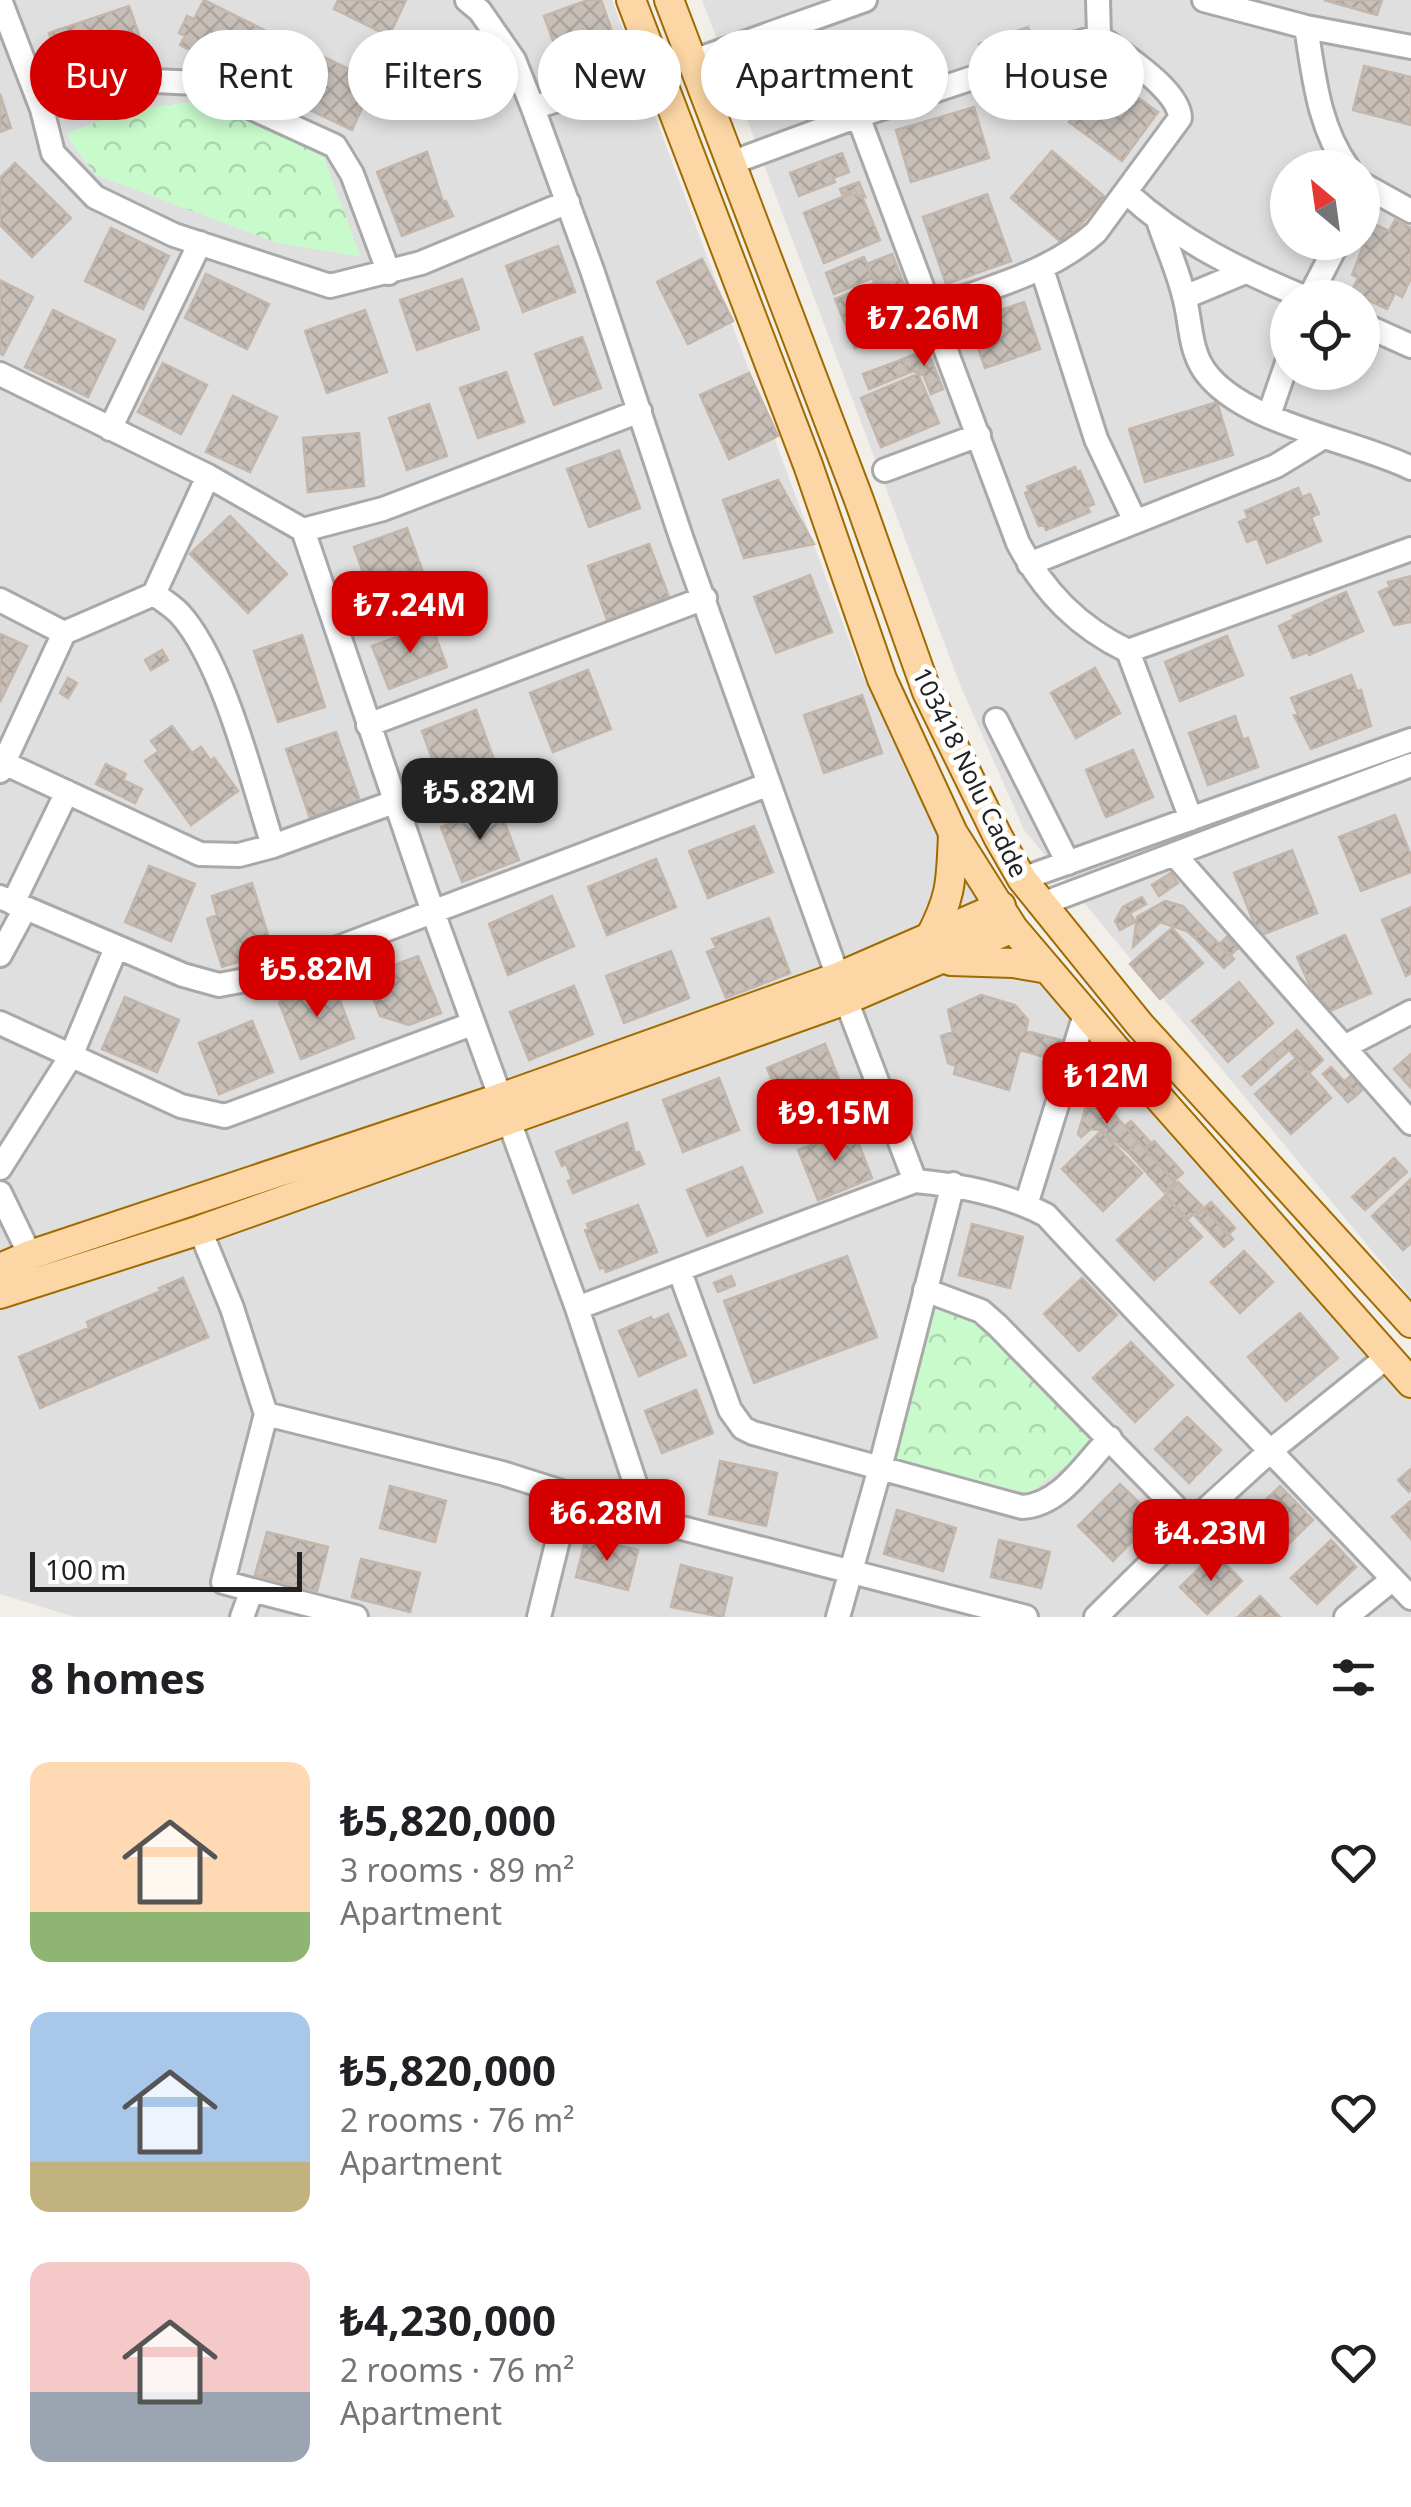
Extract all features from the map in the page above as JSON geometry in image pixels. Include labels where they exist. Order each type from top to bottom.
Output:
[{"type":"main road","points":[[631,0],[643,30]]},
{"type":"main road","name":"103418 Nolu Cadde","points":[[670,0],[928,692],[998,837],[1022,879],[1140,1026],[1411,1323]]},
{"type":"main road","points":[[678,120],[808,465],[882,679],[953,834],[1007,917],[1114,1048],[1411,1382]]},
{"type":"main road","points":[[934,950],[950,886],[953,834]]},
{"type":"main road","points":[[0,1294],[200,1230],[505,1109],[842,988],[1007,917]]},
{"type":"main road","points":[[934,950],[1048,969]]},
{"type":"main road","points":[[0,1268],[30,1255],[505,1109]]},
{"type":"street","points":[[0,0],[30,78]]},
{"type":"street","points":[[467,0],[480,11],[514,60],[533,108],[681,537],[915,1181]]},
{"type":"street","points":[[693,61],[824,6],[865,0]]},
{"type":"street","points":[[1098,0],[1099,30]]},
{"type":"street","points":[[1204,0],[1306,27],[1411,47]]},
{"type":"street","points":[[1306,27],[1326,130],[1338,150]]},
{"type":"street","points":[[932,308],[1042,270],[1080,246],[1127,193],[1180,118],[1180,108],[1170,93],[1144,72]]},
{"type":"street","points":[[162,81],[196,82],[334,146],[352,174],[389,273]]},
{"type":"street","points":[[533,108],[538,106]]},
{"type":"street","points":[[45,120],[53,153],[95,197],[174,235],[330,286],[422,263],[568,202]]},
{"type":"street","points":[[730,163],[847,120]]},
{"type":"street","points":[[860,120],[1018,542],[1029,564],[1068,612],[1098,637],[1128,651],[1191,818]]},
{"type":"street","points":[[1127,193],[1159,223],[1270,282]]},
{"type":"street","points":[[1380,197],[1411,210]]},
{"type":"street","points":[[1159,223],[1185,297],[1193,345],[1204,370],[1225,392],[1322,438],[1384,454],[1411,468]]},
{"type":"street","points":[[110,429],[200,243]]},
{"type":"street","points":[[1042,270],[1096,440],[1135,520]]},
{"type":"street","points":[[1185,297],[1245,272]]},
{"type":"street","points":[[1380,332],[1411,346]]},
{"type":"street","points":[[0,374],[208,476],[303,530],[432,912],[577,1308],[646,1519]]},
{"type":"street","points":[[1269,415],[1278,390]]},
{"type":"street","points":[[303,530],[383,509],[640,411]]},
{"type":"street","points":[[885,470],[978,435]]},
{"type":"street","points":[[1029,564],[1276,466],[1322,438]]},
{"type":"street","points":[[208,476],[154,594],[64,633],[2,767],[67,792],[200,854],[239,855],[273,846],[394,802]]},
{"type":"street","points":[[1128,651],[1411,549]]},
{"type":"street","points":[[154,594],[185,620],[213,668],[273,846]]},
{"type":"street","points":[[368,725],[705,598]]},
{"type":"street","points":[[0,600],[64,633]]},
{"type":"street","points":[[996,720],[1068,863]]},
{"type":"street","points":[[1022,879],[1411,740]]},
{"type":"street","points":[[1042,904],[1411,765]]},
{"type":"street","points":[[12,903],[183,975],[219,985],[261,976],[769,784]]},
{"type":"street","points":[[0,955],[12,903],[67,792]]},
{"type":"street","points":[[1174,854],[1411,1123]]},
{"type":"street","points":[[0,1168],[72,1056],[116,948]]},
{"type":"street","points":[[1026,1204],[1086,1011]]},
{"type":"street","points":[[1346,1046],[1411,1012]]},
{"type":"street","points":[[0,1023],[182,1106],[224,1116],[472,1024]]},
{"type":"street","points":[[577,1308],[915,1181],[952,1184],[1026,1204],[1046,1215],[1411,1598]]},
{"type":"street","points":[[838,1617],[952,1184]]},
{"type":"street","points":[[0,1193],[30,1255]]},
{"type":"street","points":[[200,1230],[232,1308],[266,1414],[223,1582],[356,1617]]},
{"type":"street","points":[[680,1272],[730,1410],[743,1428],[1022,1507],[1036,1506],[1056,1496],[1110,1438]]},
{"type":"street","points":[[924,1290],[981,1312],[1191,1522]]},
{"type":"street","points":[[1096,1617],[1191,1522],[1269,1452],[1387,1356]]},
{"type":"street","points":[[266,1414],[502,1473],[646,1519],[1026,1617]]},
{"type":"street","points":[[539,1617],[569,1495]]},
{"type":"street","points":[[1346,1617],[1393,1579]]},
{"type":"street","points":[[242,1617],[252,1590]]},
{"type":"shaded area","points":[[0,0],[612,0],[623,30],[538,30],[538,120],[656,120],[862,675],[957,834],[1411,1394],[1411,1617],[75,1617],[0,1594]]},
{"type":"shaded area","points":[[702,0],[1411,0],[1411,1298],[1024,830],[959,682],[747,120],[948,120],[948,30],[713,30]]},
{"type":"green space","points":[[182,103],[182,120],[251,120],[324,158],[361,257],[277,243],[96,175],[70,141],[68,133],[102,120],[162,120],[162,106]]},
{"type":"green space","points":[[935,1302],[984,1323],[1090,1429],[1093,1444],[1030,1493],[887,1460],[925,1307]]},
{"type":"building","points":[[204,0],[264,30],[179,33],[187,16],[194,19]]},
{"type":"building","points":[[338,0],[406,0],[392,30],[377,30],[334,9]]},
{"type":"building","points":[[588,0],[601,0],[612,30],[549,30],[544,16]]},
{"type":"building","points":[[1324,0],[1382,0],[1377,15]]},
{"type":"building","points":[[129,6],[137,30],[58,30]]},
{"type":"building","points":[[328,59],[348,69],[348,120],[356,120],[352,130],[328,119]]},
{"type":"building","points":[[1364,66],[1411,77],[1411,125],[1353,110]]},
{"type":"building","points":[[0,94],[11,128],[0,132]]},
{"type":"building","points":[[1144,102],[1158,112],[1122,161],[1069,122],[1144,120]]},
{"type":"building","points":[[968,109],[968,120],[978,120],[989,158],[911,182],[896,130],[930,120],[948,120],[948,115]]},
{"type":"building","points":[[1052,151],[1105,197],[1063,244],[1011,198]]},
{"type":"building","points":[[427,152],[443,202],[446,201],[453,216],[402,236],[377,172]]},
{"type":"building","points":[[842,153],[849,172],[799,196],[790,173]]},
{"type":"building","points":[[15,163],[71,218],[32,257],[0,225],[0,178]]},
{"type":"building","points":[[859,182],[865,197],[855,190],[842,194],[840,189]]},
{"type":"building","points":[[852,193],[863,199],[880,240],[824,263],[804,213]]},
{"type":"building","points":[[987,194],[1011,261],[946,284],[923,217]]},
{"type":"building","points":[[1395,220],[1411,228],[1411,278],[1402,297],[1395,293],[1387,309],[1380,306],[1380,280],[1357,280],[1352,275],[1358,260],[1380,260],[1380,227],[1389,231]]},
{"type":"building","points":[[111,228],[169,256],[143,309],[85,281]]},
{"type":"building","points":[[558,246],[575,292],[523,312],[506,266]]},
{"type":"building","points":[[892,254],[908,294],[903,296],[900,289],[880,280],[874,282],[867,264]]},
{"type":"building","points":[[864,257],[872,278],[834,294],[826,273]]},
{"type":"building","points":[[702,259],[733,321],[688,344],[657,282]]},
{"type":"building","points":[[206,274],[269,304],[247,349],[185,318]]},
{"type":"building","points":[[462,279],[479,329],[417,350],[400,300]]},
{"type":"building","points":[[0,280],[33,297],[3,355],[0,353]]},
{"type":"building","points":[[880,281],[900,292],[913,324],[855,348],[835,299]]},
{"type":"building","points":[[1024,302],[1040,349],[985,368],[969,321]]},
{"type":"building","points":[[53,310],[115,340],[88,397],[25,367]]},
{"type":"building","points":[[365,310],[387,372],[327,393],[305,331]]},
{"type":"building","points":[[582,337],[601,388],[554,405],[535,354]]},
{"type":"building","points":[[927,349],[943,389],[931,394],[924,376],[914,371],[908,373],[903,359]]},
{"type":"building","points":[[903,359],[908,373],[869,389],[863,374]]},
{"type":"building","points":[[163,363],[207,385],[181,434],[138,412]]},
{"type":"building","points":[[506,372],[524,422],[478,438],[460,388]]},
{"type":"building","points":[[749,373],[778,436],[729,459],[700,395]]},
{"type":"building","points":[[918,374],[939,423],[881,447],[861,398]]},
{"type":"building","points":[[233,396],[277,417],[250,472],[206,452]]},
{"type":"building","points":[[1217,402],[1233,455],[1145,482],[1129,429]]},
{"type":"building","points":[[429,404],[447,456],[407,470],[389,418]]},
{"type":"building","points":[[359,433],[364,486],[308,492],[303,438]]},
{"type":"building","points":[[619,450],[640,508],[589,527],[567,469]]},
{"type":"building","points":[[1075,467],[1094,504],[1087,507],[1090,512],[1046,530],[1044,525],[1039,526],[1025,493],[1029,491],[1027,487]]},
{"type":"building","points":[[778,480],[814,544],[744,558],[723,500]]},
{"type":"building","points":[[1298,488],[1302,497],[1310,494],[1319,514],[1311,517],[1321,541],[1267,563],[1257,538],[1247,542],[1239,522],[1248,518],[1245,511]]},
{"type":"building","points":[[230,516],[287,574],[248,613],[190,554]]},
{"type":"building","points":[[407,528],[425,578],[372,598],[354,547]]},
{"type":"building","points":[[649,544],[669,597],[607,620],[588,566]]},
{"type":"building","points":[[810,575],[832,632],[776,653],[754,597]]},
{"type":"building","points":[[1411,576],[1411,622],[1394,625],[1379,592],[1390,587],[1388,582]]},
{"type":"building","points":[[1346,592],[1363,631],[1293,658],[1279,626]]},
{"type":"building","points":[[431,624],[447,667],[389,689],[372,646]]},
{"type":"building","points":[[0,634],[27,646],[0,702]]},
{"type":"building","points":[[302,635],[325,707],[278,722],[254,651]]},
{"type":"building","points":[[1227,636],[1243,675],[1180,701],[1165,662]]},
{"type":"building","points":[[162,650],[168,660],[151,670],[145,660]]},
{"type":"building","points":[[1095,668],[1120,713],[1076,738],[1051,693]]},
{"type":"building","points":[[588,670],[611,729],[553,752],[530,693]]},
{"type":"building","points":[[1351,675],[1357,691],[1361,690],[1371,726],[1311,749],[1294,715],[1298,714],[1291,698]]},
{"type":"building","points":[[68,678],[77,683],[68,698],[60,693]]},
{"type":"building","points":[[862,695],[882,753],[824,773],[804,715]]},
{"type":"building","points":[[476,710],[497,768],[443,788],[422,731]]},
{"type":"building","points":[[1235,716],[1258,767],[1208,785],[1189,733]]},
{"type":"building","points":[[172,726],[192,753],[201,747],[211,761],[214,758],[238,791],[191,825],[145,761],[159,751],[151,741]]},
{"type":"building","points":[[336,732],[360,801],[310,818],[286,749]]},
{"type":"building","points":[[1133,750],[1153,797],[1106,817],[1086,770]]},
{"type":"building","points":[[106,764],[126,774],[123,780],[142,789],[135,803],[96,784]]},
{"type":"building","points":[[498,805],[519,860],[462,882],[441,827]]},
{"type":"building","points":[[1395,815],[1411,856],[1411,872],[1361,891],[1339,837]]},
{"type":"building","points":[[754,826],[773,872],[708,898],[689,851]]},
{"type":"building","points":[[1292,850],[1317,913],[1259,936],[1234,873]]},
{"type":"building","points":[[656,859],[676,907],[607,935],[588,887]]},
{"type":"building","points":[[149,866],[195,884],[171,941],[125,922]]},
{"type":"building","points":[[1171,873],[1178,883],[1159,896],[1152,885]]},
{"type":"building","points":[[252,883],[273,951],[222,967],[207,919],[217,915],[212,896]]},
{"type":"building","points":[[552,896],[574,946],[508,975],[489,924]]},
{"type":"building","points":[[1142,897],[1146,904],[1130,913],[1135,922],[1120,930],[1115,921],[1123,907]]},
{"type":"building","points":[[1165,901],[1183,906],[1204,929],[1195,938],[1187,931],[1160,922],[1133,947],[1137,917]]},
{"type":"building","points":[[1411,907],[1411,973],[1406,976],[1382,920]]},
{"type":"building","points":[[769,918],[790,973],[726,998],[707,952],[716,948],[712,939]]},
{"type":"building","points":[[1172,928],[1203,963],[1160,999],[1130,964]]},
{"type":"building","points":[[1204,929],[1234,959],[1224,968],[1195,938]]},
{"type":"building","points":[[1345,935],[1371,993],[1323,1014],[1297,957]]},
{"type":"building","points":[[1227,937],[1238,948],[1230,956],[1219,944]]},
{"type":"building","points":[[671,951],[689,998],[624,1023],[606,976]]},
{"type":"building","points":[[418,956],[441,1013],[409,1025],[380,1016],[365,976]]},
{"type":"building","points":[[333,982],[354,1038],[301,1059],[279,1002]]},
{"type":"building","points":[[1239,982],[1273,1023],[1228,1062],[1192,1021]]},
{"type":"building","points":[[574,986],[593,1034],[529,1060],[510,1012]]},
{"type":"building","points":[[981,995],[1015,1005],[1028,1020],[1026,1031],[1068,1042],[1062,1062],[1020,1050],[1009,1090],[954,1074],[956,1066],[948,1063],[941,1036],[953,1032],[948,1010]]},
{"type":"building","points":[[125,997],[179,1020],[157,1072],[102,1049]]},
{"type":"building","points":[[252,1021],[273,1072],[219,1094],[199,1043]]},
{"type":"building","points":[[1297,1030],[1323,1060],[1309,1073],[1289,1050],[1278,1060],[1271,1052]]},
{"type":"building","points":[[825,1044],[845,1094],[788,1118],[767,1068]]},
{"type":"building","points":[[1271,1052],[1278,1060],[1251,1085],[1243,1076]]},
{"type":"building","points":[[1411,1054],[1411,1088],[1394,1069]]},
{"type":"building","points":[[1296,1058],[1331,1098],[1291,1134],[1255,1094]]},
{"type":"building","points":[[1331,1067],[1357,1095],[1348,1102],[1323,1074]]},
{"type":"building","points":[[1352,1075],[1364,1088],[1357,1095],[1345,1081]]},
{"type":"building","points":[[719,1078],[739,1130],[683,1152],[663,1100]]},
{"type":"building","points":[[1086,1106],[1113,1113],[1139,1142],[1128,1152],[1101,1130],[1091,1129],[1081,1137],[1078,1134]]},
{"type":"building","points":[[1131,1121],[1151,1143],[1145,1149],[1125,1126]]},
{"type":"building","points":[[627,1123],[635,1153],[639,1152],[644,1164],[573,1193],[566,1164],[562,1166],[556,1152]]},
{"type":"building","points":[[853,1129],[872,1178],[818,1200],[798,1150]]},
{"type":"building","points":[[1101,1131],[1142,1173],[1103,1211],[1062,1169]]},
{"type":"building","points":[[1154,1141],[1183,1173],[1174,1181],[1145,1149]]},
{"type":"building","points":[[1139,1142],[1175,1182],[1164,1192],[1128,1152]]},
{"type":"building","points":[[1394,1158],[1407,1172],[1365,1210],[1352,1197]]},
{"type":"building","points":[[742,1167],[762,1212],[707,1236],[687,1190]]},
{"type":"building","points":[[1411,1179],[1411,1243],[1403,1250],[1372,1216]]},
{"type":"building","points":[[1178,1182],[1202,1206],[1188,1219],[1165,1195]]},
{"type":"building","points":[[1165,1196],[1202,1237],[1154,1280],[1117,1240]]},
{"type":"building","points":[[1211,1202],[1235,1228],[1228,1235],[1204,1208]]},
{"type":"building","points":[[638,1205],[657,1252],[606,1272],[604,1267],[600,1269],[585,1230],[589,1229],[587,1224]]},
{"type":"building","points":[[1204,1208],[1233,1239],[1224,1247],[1195,1216]]},
{"type":"building","points":[[972,1224],[1023,1237],[1010,1288],[959,1275]]},
{"type":"building","points":[[1244,1251],[1273,1282],[1240,1313],[1211,1282]]},
{"type":"building","points":[[847,1256],[877,1337],[754,1383],[724,1301]]},
{"type":"building","points":[[731,1276],[735,1285],[718,1292],[714,1283]]},
{"type":"building","points":[[183,1278],[208,1337],[40,1408],[19,1357],[89,1328],[87,1322]]},
{"type":"building","points":[[1082,1278],[1117,1315],[1079,1351],[1044,1314]]},
{"type":"building","points":[[1300,1313],[1338,1358],[1286,1401],[1248,1357]]},
{"type":"building","points":[[668,1314],[686,1355],[639,1376],[619,1331]]},
{"type":"building","points":[[1131,1342],[1173,1385],[1135,1422],[1093,1378]]},
{"type":"building","points":[[696,1390],[713,1433],[662,1453],[645,1411]]},
{"type":"building","points":[[1187,1417],[1221,1450],[1189,1483],[1155,1449]]},
{"type":"building","points":[[720,1461],[777,1473],[766,1526],[709,1514]]},
{"type":"building","points":[[1411,1469],[1411,1490],[1409,1492],[1398,1480]]},
{"type":"building","points":[[1120,1484],[1155,1518],[1113,1561],[1078,1526]]},
{"type":"building","points":[[390,1486],[446,1501],[435,1542],[380,1528]]},
{"type":"building","points":[[1280,1486],[1313,1520],[1272,1560],[1239,1526]]},
{"type":"building","points":[[1411,1501],[1411,1539],[1392,1517]]},
{"type":"building","points":[[897,1510],[956,1528],[943,1571],[884,1554]]},
{"type":"building","points":[[267,1532],[328,1547],[317,1591],[255,1575]]},
{"type":"building","points":[[586,1537],[638,1550],[628,1590],[576,1577]]},
{"type":"building","points":[[999,1540],[1050,1552],[1041,1588],[991,1577]]},
{"type":"building","points":[[1331,1540],[1356,1567],[1317,1604],[1291,1578]]},
{"type":"building","points":[[1215,1553],[1242,1581],[1207,1614],[1180,1587]]},
{"type":"building","points":[[361,1559],[420,1573],[410,1612],[352,1597]]},
{"type":"building","points":[[681,1565],[732,1578],[723,1617],[671,1607]]},
{"type":"building","points":[[1260,1596],[1280,1617],[1238,1617]]}]
